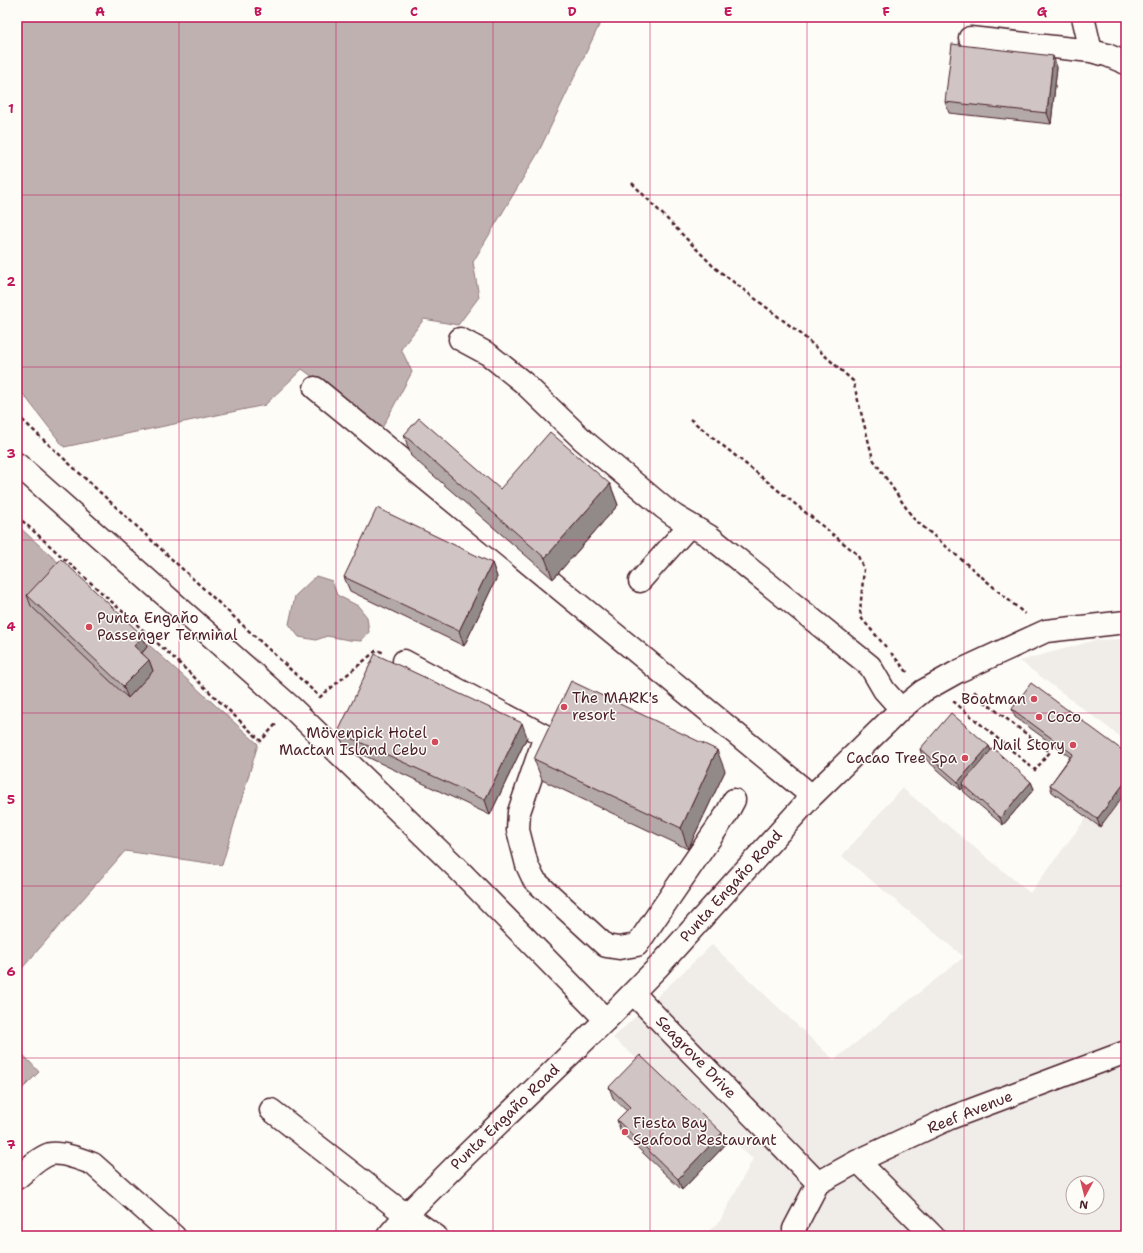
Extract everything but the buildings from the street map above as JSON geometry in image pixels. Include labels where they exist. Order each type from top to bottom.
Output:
[{"type":"street","points":[[1082,17],[1091,51]]},
{"type":"street","points":[[970,38],[1091,51],[1107,55],[1126,63]]},
{"type":"street","points":[[460,339],[488,354],[524,383],[583,440],[675,516],[710,536],[870,666],[884,690],[901,709]]},
{"type":"street","points":[[315,388],[812,796]]},
{"type":"street","points":[[17,464],[291,707],[456,867],[606,1020]]},
{"type":"street","points":[[640,582],[690,525]]},
{"type":"street","name":"Punta Engaño Road","points":[[388,1236],[406,1215],[466,1154],[633,993],[812,796],[901,709],[929,688],[957,672],[1046,631],[1126,622]]},
{"type":"street","points":[[404,661],[545,736],[518,812],[518,830],[527,865],[534,880],[606,946],[619,948],[637,945],[726,815],[734,800]]},
{"type":"street","points":[[637,945],[659,966]]},
{"type":"street","name":"Seagrove Drive","points":[[633,993],[818,1182]]},
{"type":"street","name":"Reef Avenue","points":[[818,1182],[858,1161],[950,1118],[1126,1052]]},
{"type":"street","points":[[271,1110],[406,1215],[436,1236]]},
{"type":"street","points":[[17,1178],[38,1160],[51,1154],[77,1157],[93,1164],[174,1236]]},
{"type":"street","points":[[858,1161],[932,1236]]},
{"type":"street","points":[[796,1236],[794,1229],[818,1182]]},
{"type":"path","points":[[632,183],[714,267],[800,334],[854,381],[873,459],[913,518],[1046,631]]},
{"type":"path","points":[[17,415],[320,697],[377,650],[404,661]]},
{"type":"path","points":[[690,418],[857,554],[864,569],[860,611],[862,619],[929,688],[1035,770],[1050,752],[982,700],[957,672]]},
{"type":"path","points":[[17,516],[170,655],[261,741],[291,707]]},
{"type":"shaded area","points":[[17,17],[603,17],[538,153],[473,262],[479,297],[458,325],[424,319],[401,349],[412,372],[382,428],[302,369],[265,405],[64,447],[17,386],[17,222],[21,213],[17,209]]},
{"type":"shaded area","points":[[17,525],[258,744],[222,865],[125,851],[17,974]]},
{"type":"shaded area","points":[[316,576],[332,581],[337,595],[358,606],[367,617],[369,632],[361,641],[327,636],[316,640],[299,637],[289,624],[295,596]]},
{"type":"shaded area","points":[[1126,639],[1126,741],[1020,661],[1096,640]]},
{"type":"shaded area","points":[[1126,765],[1126,1236],[703,1236],[720,1221],[753,1159],[613,1038],[712,945],[834,1060],[964,957],[842,856],[902,788],[1030,893]]},
{"type":"shaded area","points":[[17,1048],[39,1072],[17,1094]]},
{"type":"place","name":"Punta Engaňo Passenger Terminal","points":[[89,627]]},
{"type":"place","name":"Boatman","points":[[1034,699]]},
{"type":"place","name":"The MARK's resort","points":[[564,707]]},
{"type":"place","name":"Coco","points":[[1039,717]]},
{"type":"place","name":"Mövenpick Hotel Mactan Island Cebu","points":[[435,742]]},
{"type":"place","name":"Nail Story","points":[[1073,745]]},
{"type":"place","name":"Cacao Tree Spa","points":[[965,758]]},
{"type":"place","name":"Fiesta Bay Seafood Restaurant","points":[[625,1132]]}]
